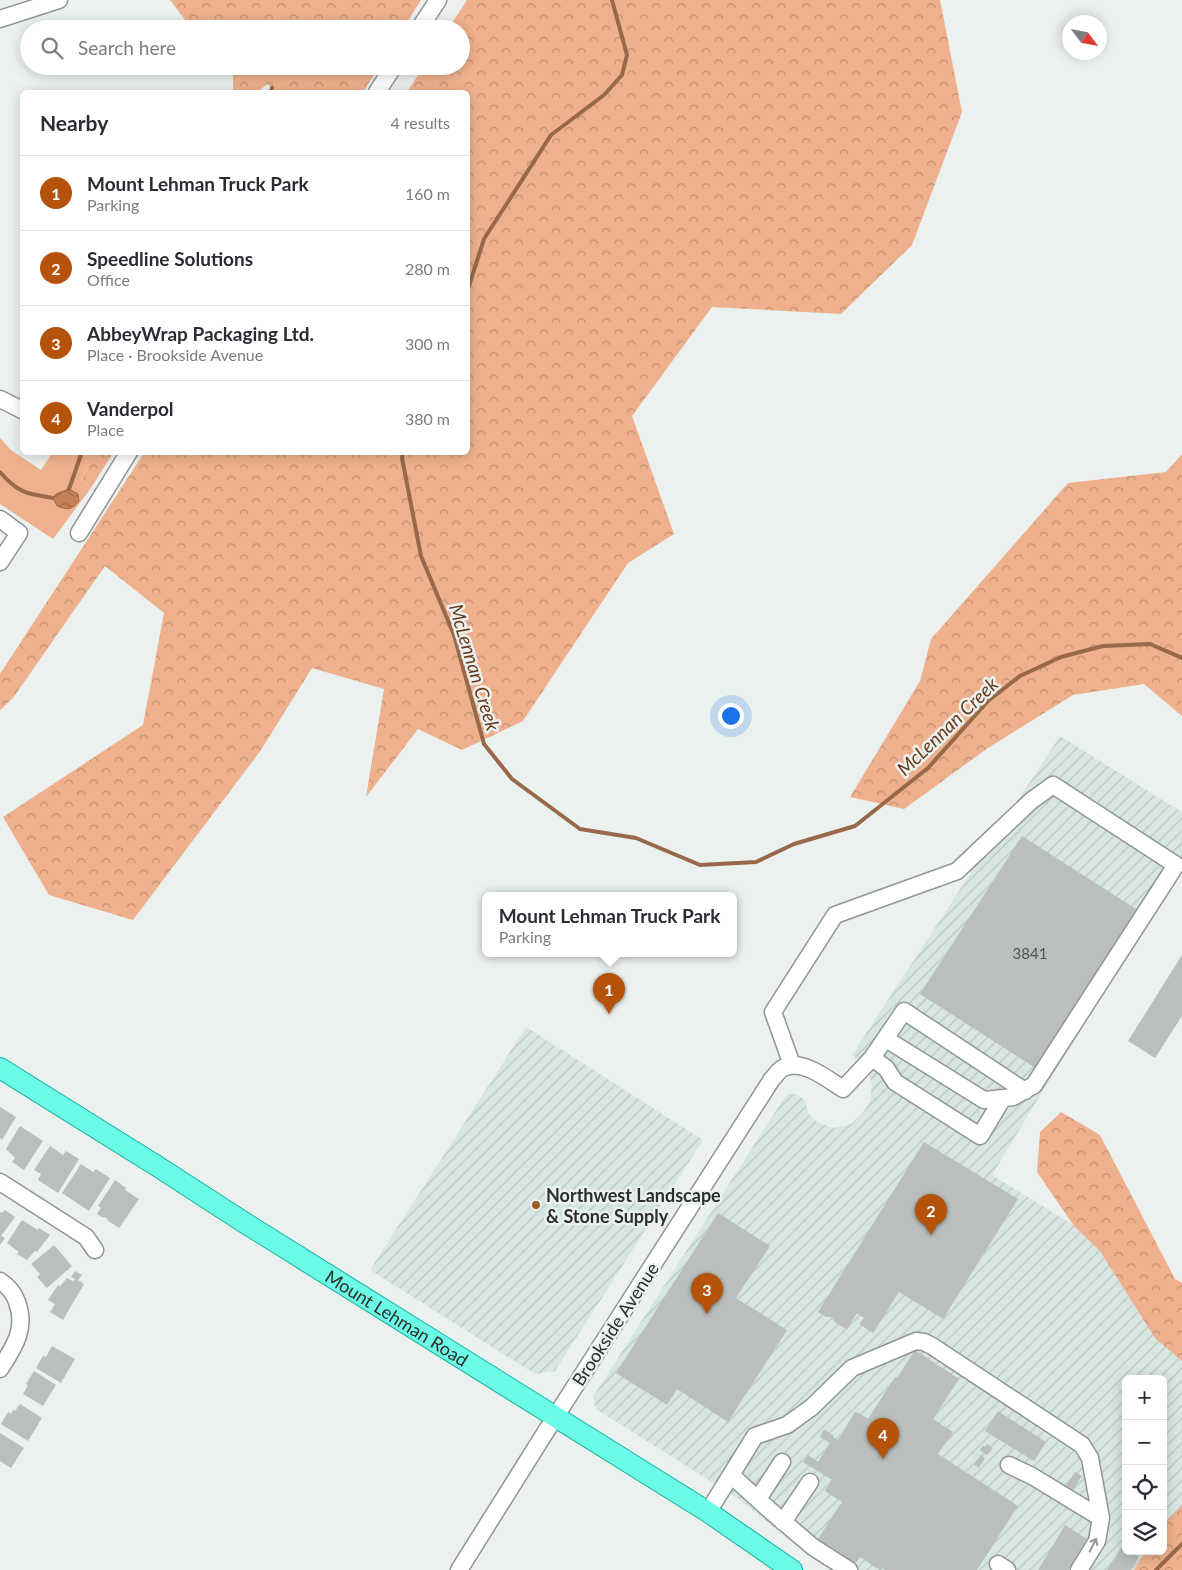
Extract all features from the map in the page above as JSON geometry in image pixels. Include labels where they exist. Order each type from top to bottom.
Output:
[{"type":"main road","name":"Mount Lehman Road","points":[[0,1068],[157,1166],[261,1234],[708,1512],[792,1570]]},
{"type":"street","points":[[0,18],[59,0]]},
{"type":"street","points":[[425,20],[438,0]]},
{"type":"street","points":[[378,90],[388,75]]},
{"type":"street","points":[[0,400],[20,409]]},
{"type":"street","points":[[79,533],[127,455]]},
{"type":"street","points":[[0,519],[19,533],[0,562]]},
{"type":"street","points":[[886,1039],[984,1100],[1014,1097],[1025,1091],[1034,1085],[1176,865],[1053,785],[1031,801],[957,871],[835,915],[773,1012],[792,1065],[805,1067],[816,1072],[843,1089],[872,1058],[904,1011],[1025,1091]]},
{"type":"street","points":[[872,1058],[886,1068],[895,1082],[980,1136],[1003,1098]]},
{"type":"street","name":"Brookside Avenue","points":[[459,1570],[772,1079],[782,1069],[792,1065]]},
{"type":"street","points":[[0,1182],[86,1237],[95,1250]]},
{"type":"street","points":[[0,1281],[16,1297],[21,1312],[21,1328],[14,1346],[0,1369]]},
{"type":"street","points":[[708,1512],[755,1436],[788,1425],[812,1407],[852,1368],[916,1341],[924,1342],[1082,1445],[1090,1458],[1101,1518],[1097,1542],[1079,1570]]},
{"type":"street","points":[[758,1499],[782,1462]]},
{"type":"street","points":[[1009,1465],[1032,1476],[1101,1518]]},
{"type":"street","points":[[731,1475],[813,1547],[849,1570]]},
{"type":"street","points":[[783,1522],[810,1482]]},
{"type":"shaded area","points":[[1060,736],[1182,812],[1182,861],[992,1175],[1119,1253],[1182,1346],[1182,1517],[1167,1533],[1167,1375],[1122,1375],[1122,1555],[1148,1555],[1139,1570],[830,1570],[808,1555],[739,1499],[596,1409],[593,1397],[784,1098],[789,1094],[796,1094],[805,1100],[808,1113],[817,1122],[833,1128],[851,1124],[862,1114],[870,1101],[872,1084],[866,1067],[852,1055]]},
{"type":"shaded area","name":"Northwest Landscape & Stone Supply","points":[[526,1027],[703,1140],[555,1371],[535,1374],[370,1270]]},
{"type":"green space","points":[[170,0],[421,0],[409,20],[185,20]]},
{"type":"green space","points":[[467,0],[940,0],[962,112],[912,245],[841,314],[712,307],[632,416],[674,534],[628,563],[523,721],[462,750],[418,729],[366,797],[384,689],[312,668],[261,750],[133,920],[49,895],[3,817],[143,725],[164,613],[105,566],[13,698],[0,710],[0,674],[143,455],[470,455],[470,90],[408,90],[418,75],[470,75],[470,20],[454,20]]},
{"type":"green space","points":[[233,75],[374,75],[364,90],[274,90],[267,84],[260,90],[233,90]]},
{"type":"green space","points":[[0,438],[11,450],[41,470],[51,455],[89,455],[82,481],[91,488],[53,539],[0,504]]},
{"type":"green space","points":[[1182,454],[1182,716],[1144,684],[1073,695],[988,748],[904,809],[850,797],[920,681],[931,639],[1068,483],[1166,472]]},
{"type":"green space","points":[[89,455],[112,455],[91,488],[82,481]]},
{"type":"green space","points":[[1061,1112],[1100,1135],[1175,1279],[1182,1283],[1182,1361],[1155,1338],[1100,1251],[1074,1226],[1037,1172],[1040,1132]]},
{"type":"green space","points":[[1182,1505],[1182,1570],[1134,1570],[1143,1555],[1167,1555],[1167,1521]]},
{"type":"water","points":[[69,489],[78,494],[79,501],[69,508],[57,506],[53,498],[56,494]]},
{"type":"building","points":[[1022,836],[1139,911],[1037,1069],[920,994]]},
{"type":"building","points":[[1182,955],[1182,1016],[1155,1058],[1128,1041]]},
{"type":"building","points":[[0,1107],[16,1117],[2,1140],[0,1138]]},
{"type":"building","points":[[20,1126],[43,1141],[24,1170],[12,1162],[15,1158],[6,1149]]},
{"type":"building","points":[[924,1142],[1018,1199],[943,1319],[899,1292],[873,1333],[859,1324],[864,1318],[857,1313],[847,1329],[836,1323],[831,1317],[826,1317],[818,1312]]},
{"type":"building","points":[[50,1146],[63,1155],[66,1151],[79,1159],[58,1193],[38,1180],[41,1174],[34,1170]]},
{"type":"building","points":[[81,1164],[93,1172],[96,1169],[110,1178],[89,1211],[62,1193]]},
{"type":"building","points":[[115,1180],[126,1188],[125,1190],[139,1199],[119,1228],[108,1219],[97,1214],[101,1208],[98,1206]]},
{"type":"building","points":[[5,1210],[15,1217],[1,1236],[5,1238],[0,1245],[0,1212],[2,1213]]},
{"type":"building","points":[[718,1213],[770,1246],[736,1298],[787,1330],[728,1422],[677,1389],[667,1405],[616,1373]]},
{"type":"building","points":[[22,1220],[50,1235],[37,1252],[35,1251],[27,1260],[17,1254],[19,1252],[7,1243]]},
{"type":"building","points":[[54,1245],[72,1266],[47,1288],[37,1277],[40,1274],[31,1264]]},
{"type":"building","points":[[75,1271],[82,1275],[78,1280],[84,1284],[63,1320],[50,1312],[55,1304],[48,1300],[58,1285],[60,1286],[67,1278],[73,1281],[75,1279],[71,1277]]},
{"type":"building","points":[[52,1346],[75,1359],[61,1383],[36,1368],[43,1356],[46,1357]]},
{"type":"building","points":[[915,1350],[959,1379],[933,1419],[953,1432],[938,1454],[1018,1506],[977,1570],[885,1570],[882,1568],[880,1570],[860,1557],[852,1569],[814,1545],[842,1502],[825,1491],[832,1480],[803,1462],[808,1455],[818,1462],[830,1443],[820,1437],[824,1429],[838,1440],[855,1412],[868,1419]]},
{"type":"building","points":[[34,1371],[56,1385],[43,1406],[23,1394],[28,1385],[26,1384]]},
{"type":"building","points":[[20,1404],[42,1418],[28,1441],[1,1424],[8,1412],[11,1414]]},
{"type":"building","points":[[998,1411],[1046,1442],[1034,1461],[985,1431]]},
{"type":"building","points":[[0,1433],[24,1448],[11,1468],[0,1461]]},
{"type":"building","points":[[987,1444],[993,1448],[987,1455],[980,1450],[983,1445],[985,1447]]},
{"type":"building","points":[[981,1455],[985,1458],[979,1468],[974,1465]]},
{"type":"building","points":[[1075,1472],[1082,1476],[1069,1496],[1062,1492]]},
{"type":"building","points":[[1065,1525],[1087,1539],[1068,1570],[1038,1570]]},
{"type":"building","points":[[1122,1546],[1122,1555],[1136,1555],[1139,1557],[1131,1570],[1107,1570]]},
{"type":"waterway","name":"McLennan Creek","points":[[470,283],[484,239],[551,135],[604,95],[622,75],[627,55],[612,0]]},
{"type":"waterway","points":[[69,489],[81,455]]},
{"type":"waterway","name":"McLennan Creek","points":[[402,455],[421,556],[454,635],[484,744],[512,779],[580,829],[636,838],[700,865],[756,862],[794,844],[855,826],[928,768],[988,701],[1020,676],[1061,657],[1103,646],[1150,644],[1182,658]]},
{"type":"waterway","points":[[0,472],[12,484],[24,491],[53,498]]},
{"type":"waterway","name":"McLennan Creek","points":[[1156,1570],[1182,1544]]},
{"type":"place","name":"Mount Lehman Truck Park","points":[[609,1014]]},
{"type":"place","name":"Northwest Landscape & Stone Supply","points":[[536,1205]]},
{"type":"place","name":"Speedline Solutions","points":[[931,1235]]},
{"type":"place","name":"AbbeyWrap Packaging Ltd.","points":[[707,1314]]},
{"type":"place","name":"Vanderpol","points":[[883,1459]]}]
